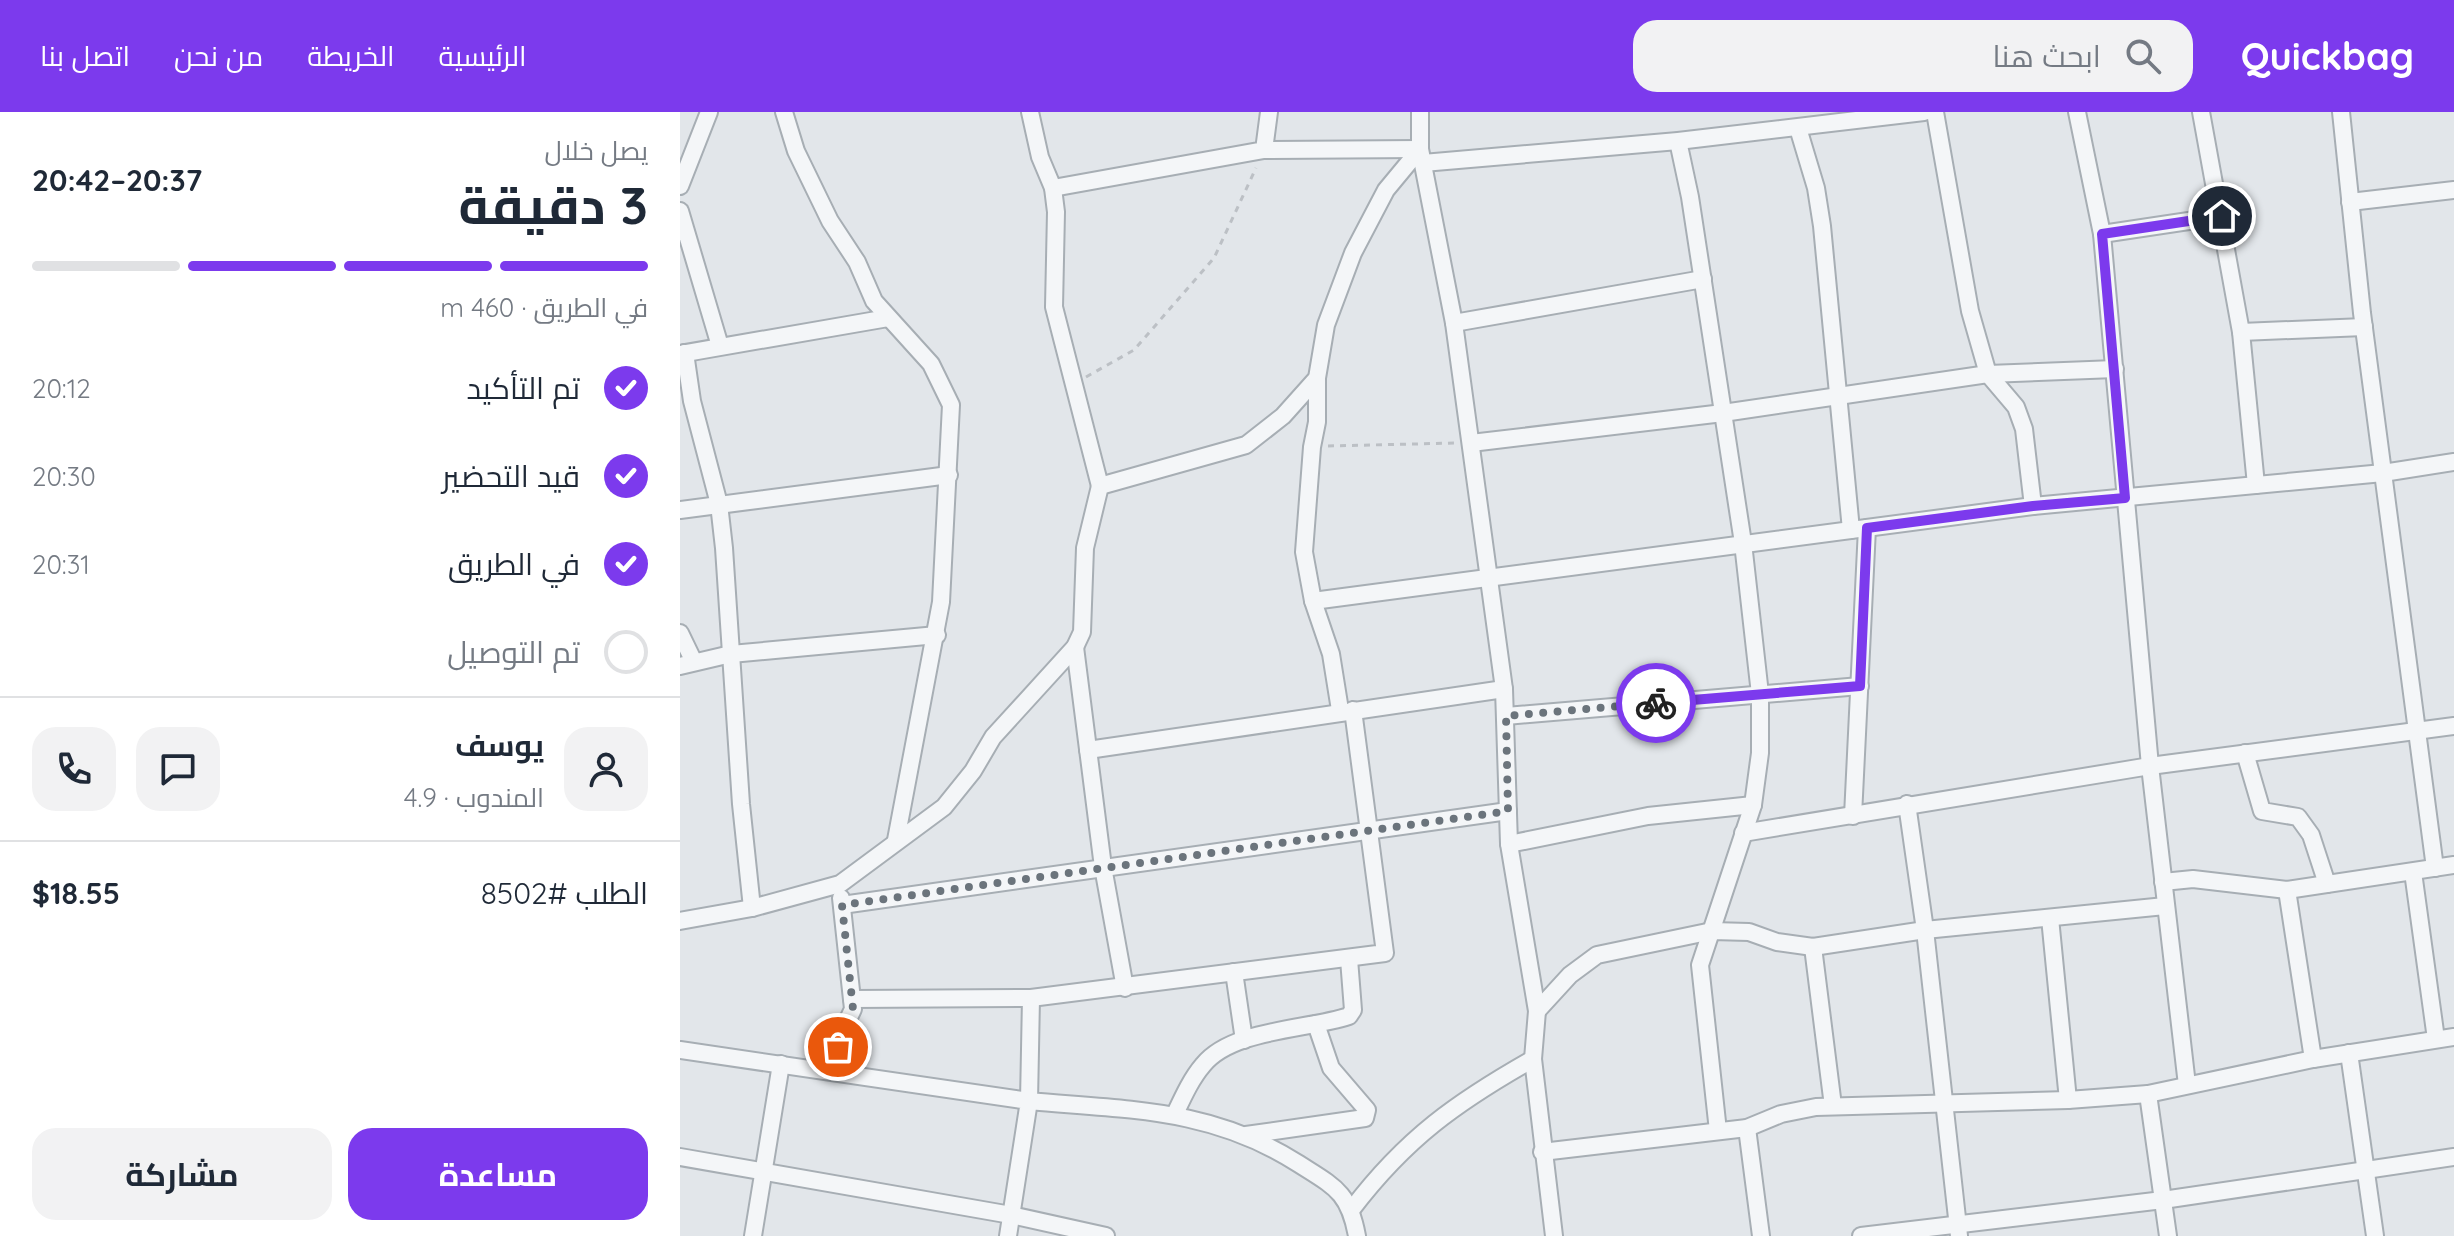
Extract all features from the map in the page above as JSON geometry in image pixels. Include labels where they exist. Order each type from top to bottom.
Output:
[{"type":"street","points":[[680,186],[709,112]]},
{"type":"street","points":[[784,112],[796,151],[830,221],[853,254],[874,301],[919,348],[942,383],[953,419],[937,635],[896,840]]},
{"type":"street","points":[[1030,112],[1040,157],[1053,188],[1054,307],[1100,486],[1085,548],[1083,620],[1075,647],[1103,867],[1125,988]]},
{"type":"street","points":[[1264,150],[1269,112]]},
{"type":"street","points":[[1420,112],[1422,156],[1454,323],[1504,689],[1509,844],[1537,1011],[1533,1059],[1554,1236]]},
{"type":"street","points":[[1053,188],[1264,150],[1422,156],[1678,141],[1924,112]]},
{"type":"street","points":[[1935,112],[1961,273],[1988,374],[2016,407],[2024,429],[2033,506]]},
{"type":"street","points":[[2077,112],[2102,234],[2150,766],[2187,1085]]},
{"type":"street","points":[[2201,112],[2241,332],[2256,485]]},
{"type":"street","points":[[2341,112],[2364,327],[2435,868]]},
{"type":"street","points":[[1798,128],[1820,213],[1839,397],[1859,529],[1860,686],[1853,816]]},
{"type":"street","points":[[1678,141],[1703,279],[1743,543],[1760,694],[1760,753],[1753,805],[1702,955],[1700,976],[1718,1131]]},
{"type":"street","points":[[852,999],[1031,998],[1380,956],[1387,949],[1371,832],[1346,710],[1313,601],[1304,552],[1312,447],[1317,422],[1317,378],[1326,325],[1353,253],[1386,190],[1422,156]]},
{"type":"street","points":[[2350,202],[2454,190]]},
{"type":"street","points":[[680,211],[720,346]]},
{"type":"street","points":[[2102,234],[2222,216]]},
{"type":"street","points":[[1454,323],[1703,279]]},
{"type":"street","points":[[752,908],[741,804],[719,504],[699,436],[683,353],[888,318]]},
{"type":"street","points":[[2241,332],[2364,327]]},
{"type":"street","points":[[1471,443],[1723,413],[1988,374],[2115,369]]},
{"type":"street","points":[[1100,486],[1246,445],[1283,416],[1317,378]]},
{"type":"street","points":[[1313,601],[2033,506],[2383,473],[2454,462]]},
{"type":"street","points":[[680,510],[949,475]]},
{"type":"street","points":[[680,633],[687,664],[731,654],[937,635]]},
{"type":"street","points":[[680,921],[752,908],[840,884],[944,807],[959,791],[993,737],[1075,647]]},
{"type":"street","points":[[1506,716],[1860,686]]},
{"type":"street","points":[[1088,750],[1504,689]]},
{"type":"street","points":[[1743,833],[2150,766],[2454,726]]},
{"type":"street","points":[[2245,753],[2262,811],[2298,817],[2311,835],[2327,884]]},
{"type":"street","points":[[1907,804],[1946,1102],[1959,1230]]},
{"type":"street","points":[[1509,844],[1648,816],[1753,805]]},
{"type":"street","points":[[842,905],[1508,811]]},
{"type":"street","points":[[2163,882],[2193,879],[2287,890],[2454,865]]},
{"type":"street","points":[[2413,872],[2436,1039]]},
{"type":"street","points":[[835,1072],[839,1039],[850,1020],[852,999],[840,884]]},
{"type":"street","points":[[2287,890],[2313,1059]]},
{"type":"street","points":[[1537,1011],[1570,975],[1597,955],[1712,931],[1749,932],[1777,942],[1813,947],[1925,930],[2165,906]]},
{"type":"street","points":[[2050,918],[2068,1100]]},
{"type":"street","points":[[1813,947],[1833,1106]]},
{"type":"street","points":[[1175,1114],[1203,1064],[1215,1054],[1244,1040],[1349,1016],[1353,1010],[1349,959]]},
{"type":"street","points":[[1234,972],[1244,1040]]},
{"type":"street","points":[[1008,1236],[1029,1101],[1031,998]]},
{"type":"street","points":[[1243,1135],[1365,1118],[1367,1110],[1331,1068],[1316,1024]]},
{"type":"street","points":[[1542,1152],[1747,1128],[1781,1114],[1833,1106],[2068,1100],[2148,1094],[2313,1059],[2454,1037]]},
{"type":"street","points":[[680,1050],[1029,1101],[1175,1114],[1211,1122],[1270,1146],[1329,1181],[1352,1209],[1357,1236]]},
{"type":"street","points":[[2349,1053],[2375,1236]]},
{"type":"street","points":[[1352,1209],[1379,1173],[1443,1114],[1533,1059]]},
{"type":"street","points":[[753,1236],[781,1064]]},
{"type":"street","points":[[2148,1094],[2168,1236]]},
{"type":"street","points":[[1747,1128],[1761,1236]]},
{"type":"street","points":[[680,1157],[764,1169],[1106,1236]]},
{"type":"street","points":[[1861,1236],[1959,1230],[2454,1157]]},
{"type":"path","points":[[1075,383],[1134,350],[1214,258],[1264,150]]},
{"type":"path","points":[[1312,447],[1471,443]]},
{"type":"way so far","points":[[838,1047],[853,1009],[842,905],[1508,811],[1506,716],[1656,703]]},
{"type":"route","points":[[1656,703],[1860,686],[1867,528],[2033,506],[2125,498],[2102,234],[2222,216]]}]
